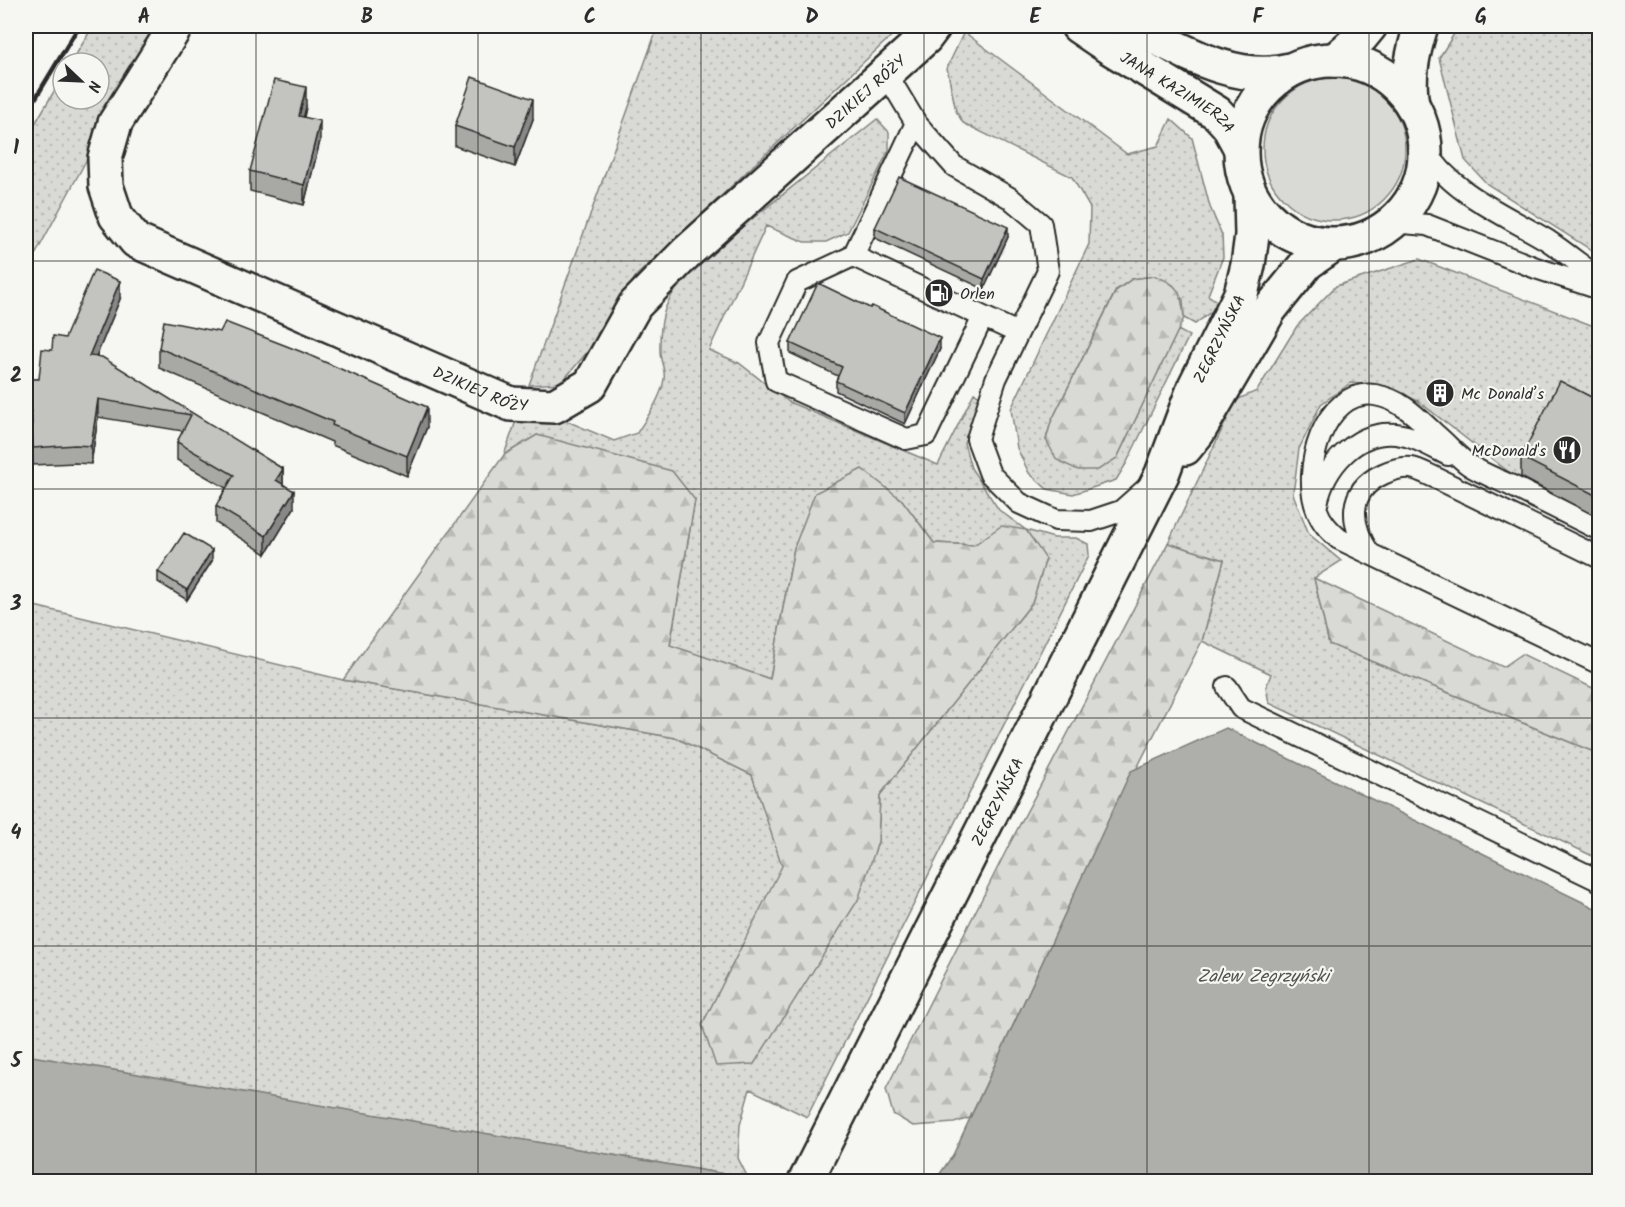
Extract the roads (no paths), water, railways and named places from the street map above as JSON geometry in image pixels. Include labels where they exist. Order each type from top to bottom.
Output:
[{"type":"main road","name":"DZIKIEJ RÓŻY","points":[[176,26],[115,123],[105,158],[106,186],[116,216],[136,241],[510,404],[554,406],[590,385],[635,305],[686,253],[925,38],[934,26]]},
{"type":"main road","name":"JANA KAZIMIERZA","points":[[1078,26],[1217,113],[1228,125],[1240,147]]},
{"type":"main road","name":"JANA KAZIMIERZA","points":[[1133,26],[1184,51],[1227,68],[1246,73],[1263,74],[1290,70]]},
{"type":"main road","points":[[1335,60],[1370,26]]},
{"type":"main road","points":[[1412,104],[1397,86],[1379,72],[1358,63],[1335,60],[1312,62],[1290,70],[1272,83],[1257,100],[1245,123],[1240,147],[1242,172],[1251,196],[1266,216],[1286,232],[1309,242],[1333,245],[1358,241],[1380,232],[1400,216],[1414,196],[1423,174],[1425,149],[1421,125],[1412,104],[1409,87],[1410,69],[1421,26]]},
{"type":"main road","name":"ZEGRZYŃSKA","points":[[805,1182],[1162,474],[1196,386],[1241,294],[1252,235],[1251,196]]},
{"type":"main road","name":"ZEGRZYŃSKA","points":[[1162,474],[1198,432],[1270,309],[1306,263],[1333,245]]},
{"type":"lane","points":[[886,73],[916,123],[954,166],[1010,198],[1041,224],[1048,271],[996,380],[976,439],[990,474],[1019,503],[1056,520],[1091,521],[1121,511],[1162,474]]},
{"type":"lane","points":[[916,123],[853,256],[797,282],[769,343],[777,381],[906,440],[926,435],[983,317]]},
{"type":"lane","points":[[1425,149],[1440,170],[1476,199],[1549,242],[1599,279]]},
{"type":"lane","points":[[1380,232],[1403,223],[1427,225],[1536,268],[1599,289]]},
{"type":"lane","points":[[853,256],[1018,333]]},
{"type":"lane","points":[[1470,466],[1404,406],[1374,395],[1358,396],[1346,402],[1330,417],[1321,435],[1312,464],[1311,490],[1316,510],[1326,528],[1338,538],[1599,664]]},
{"type":"lane","points":[[1316,510],[1319,493],[1327,474],[1339,457],[1356,444],[1376,436],[1395,434],[1418,440],[1599,530]]},
{"type":"lane","points":[[1370,554],[1360,538],[1355,522],[1356,505],[1363,488],[1377,477],[1393,470],[1412,468],[1599,558]]},
{"type":"lane","points":[[1227,687],[1241,708],[1599,881]]},
{"type":"water","name":"Zalew Zegrzyński","points":[[1226,728],[1599,910],[1599,1181],[935,1181],[953,1155],[1131,771]]},
{"type":"water","points":[[26,1055],[748,1178],[771,1181],[26,1181]]},
{"type":"railway","points":[[26,114],[79,26]]},
{"type":"place","name":"Orlen","points":[[939,293]]},
{"type":"place","name":"Mc Donald’s","points":[[1440,393]]},
{"type":"place","name":"McDonald's","points":[[1567,450]]}]
